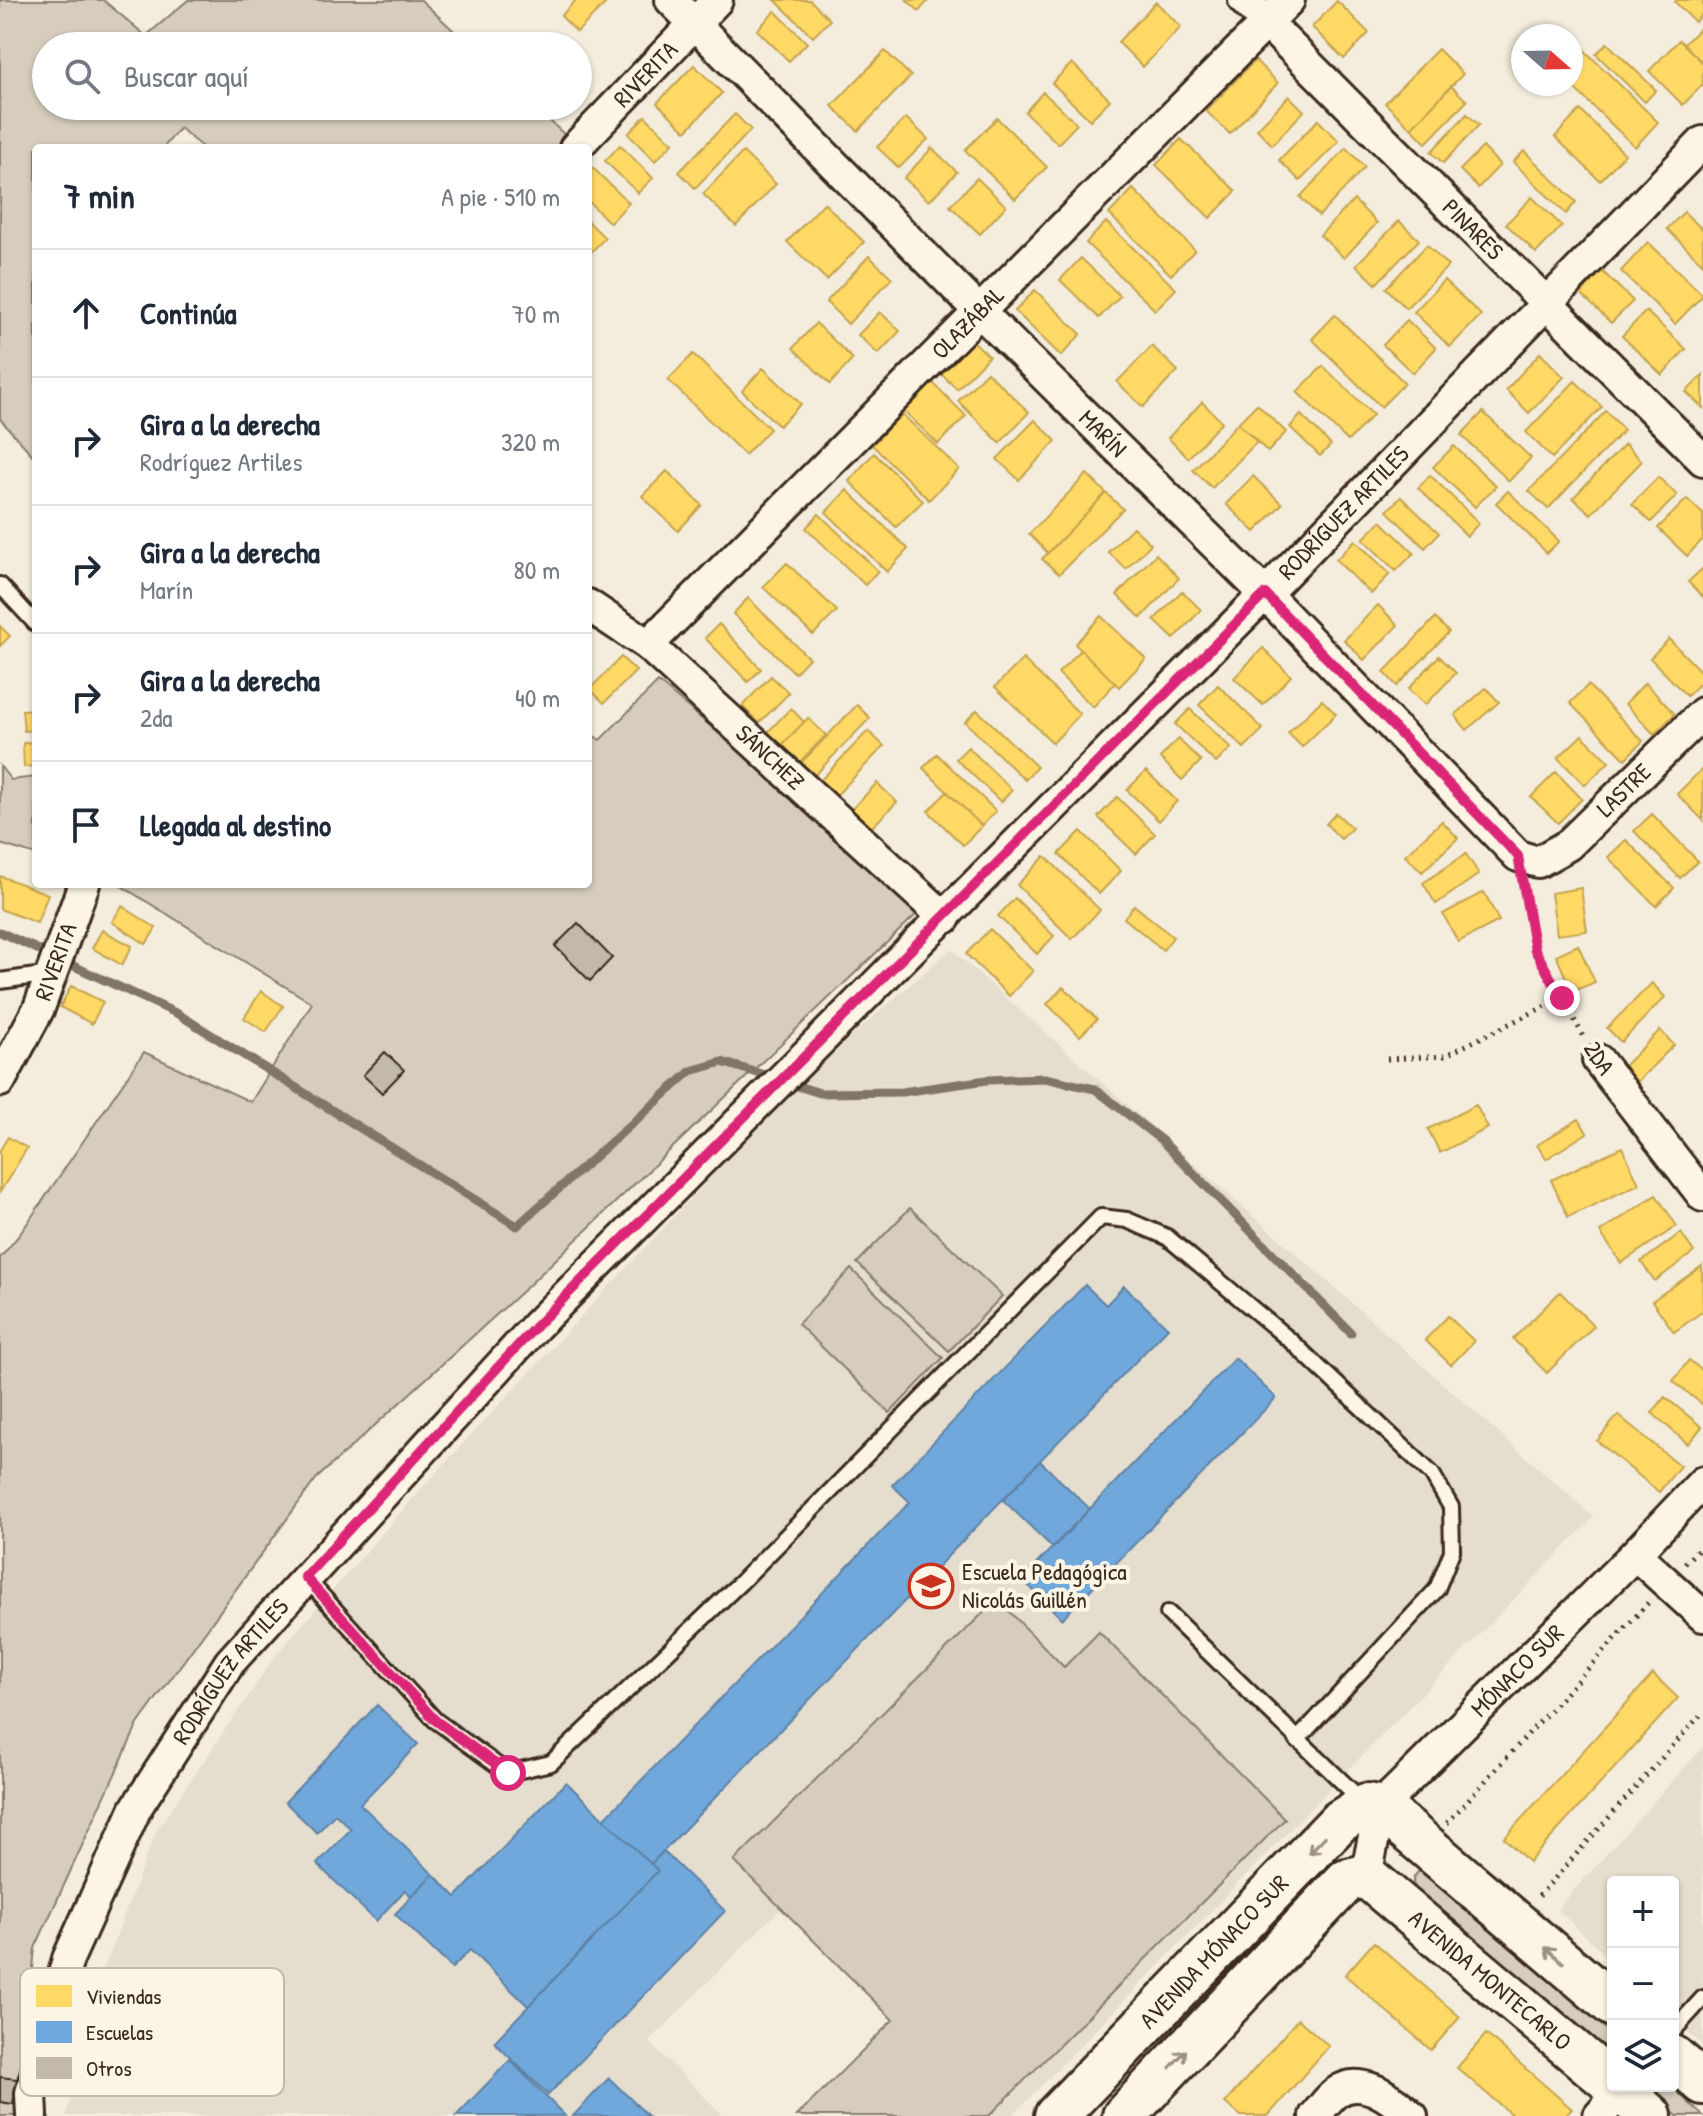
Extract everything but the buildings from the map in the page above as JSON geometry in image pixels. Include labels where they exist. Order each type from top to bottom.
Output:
[{"type":"main road","points":[[1373,1806],[1607,2000]]},
{"type":"main road","name":"AVENIDA MÓNACO SUR","points":[[1056,2116],[1339,1822],[1373,1806]]},
{"type":"main road","name":"AVENIDA MÓNACO SUR","points":[[1136,2112],[1347,1880],[1366,1876]]},
{"type":"main road","name":"AVENIDA MONTECARLO","points":[[1366,1876],[1620,2098]]},
{"type":"main road","points":[[1679,2062],[1703,2083]]},
{"type":"street","name":"MARÍN","points":[[671,0],[1528,859]]},
{"type":"street","name":"RIVERITA","points":[[579,144],[717,0]]},
{"type":"street","name":"PINARES","points":[[1244,0],[1703,460]]},
{"type":"street","name":"OLAZÁBAL","points":[[648,645],[1289,0]]},
{"type":"street","name":"RODRÍGUEZ ARTILES","points":[[66,1968],[136,1808],[230,1662],[305,1577],[536,1326],[1265,594],[1703,142]]},
{"type":"street","name":"SÁNCHEZ","points":[[592,608],[648,645],[945,918]]},
{"type":"street","name":"LASTRE","points":[[1528,859],[1568,845],[1703,713]]},
{"type":"street","name":"RIVERITA","points":[[0,1081],[39,1008],[83,888]]},
{"type":"street","name":"2DA","points":[[1598,1060],[1703,1196]]},
{"type":"street","name":"MÓNACO SUR","points":[[1373,1806],[1635,1554],[1703,1482]]},
{"type":"street","points":[[1635,1554],[1703,1616]]},
{"type":"street","points":[[1366,1876],[1373,1806]]},
{"type":"street","points":[[1099,2071],[1136,2112]]},
{"type":"street","points":[[1315,2116],[1338,2091],[1363,2086],[1391,2098],[1412,2116]]},
{"type":"street","name":"RODRÍGUEZ ARTILES","points":[[31,2096],[32,2116]]},
{"type":"lane","points":[[0,585],[32,620]]},
{"type":"lane","points":[[0,981],[52,974]]},
{"type":"lane","points":[[305,1577],[435,1720],[508,1773],[551,1763],[741,1582],[1101,1217],[1127,1220],[1167,1237],[1292,1342],[1432,1474],[1451,1507],[1452,1551],[1437,1589],[1297,1740]]},
{"type":"lane","points":[[1168,1613],[1297,1740],[1373,1806]]},
{"type":"lane","points":[[1679,2024],[1703,1998]]},
{"type":"path","name":"2DA","points":[[1528,859],[1535,950],[1598,1060]]},
{"type":"path","points":[[1387,1059],[1444,1056],[1562,998]]},
{"type":"path","points":[[1453,1835],[1445,1826],[1703,1544]]},
{"type":"path","points":[[1531,1905],[1703,1712]]},
{"type":"shaded area","points":[[0,0],[103,0],[141,32],[32,32],[32,120],[549,120],[567,137],[559,144],[198,144],[180,128],[166,144],[32,144],[32,455],[0,419]]},
{"type":"shaded area","points":[[188,0],[421,0],[455,32],[151,32]]},
{"type":"shaded area","points":[[658,682],[924,907],[529,1285],[316,1479],[138,1724],[35,1948],[33,1968],[20,1968],[20,2096],[27,2096],[28,2116],[0,2116],[0,1258],[20,1234],[144,1052],[251,1102],[312,1003],[125,888],[592,888],[592,735],[600,740]]},
{"type":"shaded area","points":[[0,766],[11,780],[32,777],[32,854],[0,844]]},
{"type":"shaded area","name":"Escuela Pedagógica Nicolás Guillén","points":[[951,949],[1594,1517],[1012,2116],[797,2116],[893,2020],[781,1908],[649,2042],[721,2113],[720,2116],[66,2116],[71,2096],[284,2096],[284,1968],[104,1968],[156,1831],[276,1655],[422,1488],[797,1084]]},
{"type":"shaded area","points":[[910,1208],[1002,1296],[949,1351],[857,1263]]},
{"type":"shaded area","points":[[851,1269],[943,1358],[890,1413],[798,1324]]},
{"type":"shaded area","points":[[997,1599],[1064,1667],[1099,1632],[1285,1819],[989,2116],[797,2116],[893,2020],[734,1861]]},
{"type":"shaded area","points":[[1703,1747],[1703,2046],[1679,2024],[1679,1876],[1607,1876],[1607,1956],[1557,1909]]},
{"type":"shaded area","points":[[1418,1872],[1426,1872],[1607,2030],[1607,2056],[1417,1891],[1414,1877]]},
{"type":"shaded area","points":[[1649,2092],[1677,2092],[1703,2116],[1677,2116]]},
{"type":"waterway","points":[[0,932],[178,1014],[517,1226],[691,1071],[722,1062],[774,1078]]},
{"type":"waterway","points":[[788,1083],[820,1093],[902,1092],[987,1080],[1045,1078],[1095,1089],[1161,1140],[1351,1333]]},
{"type":"place","name":"Escuela Pedagógica Nicolás Guillén","points":[[931,1586]]},
{"type":"route","points":[[508,1773],[435,1720],[305,1577],[536,1326],[1265,594],[1518,856],[1535,950],[1562,998]]}]
